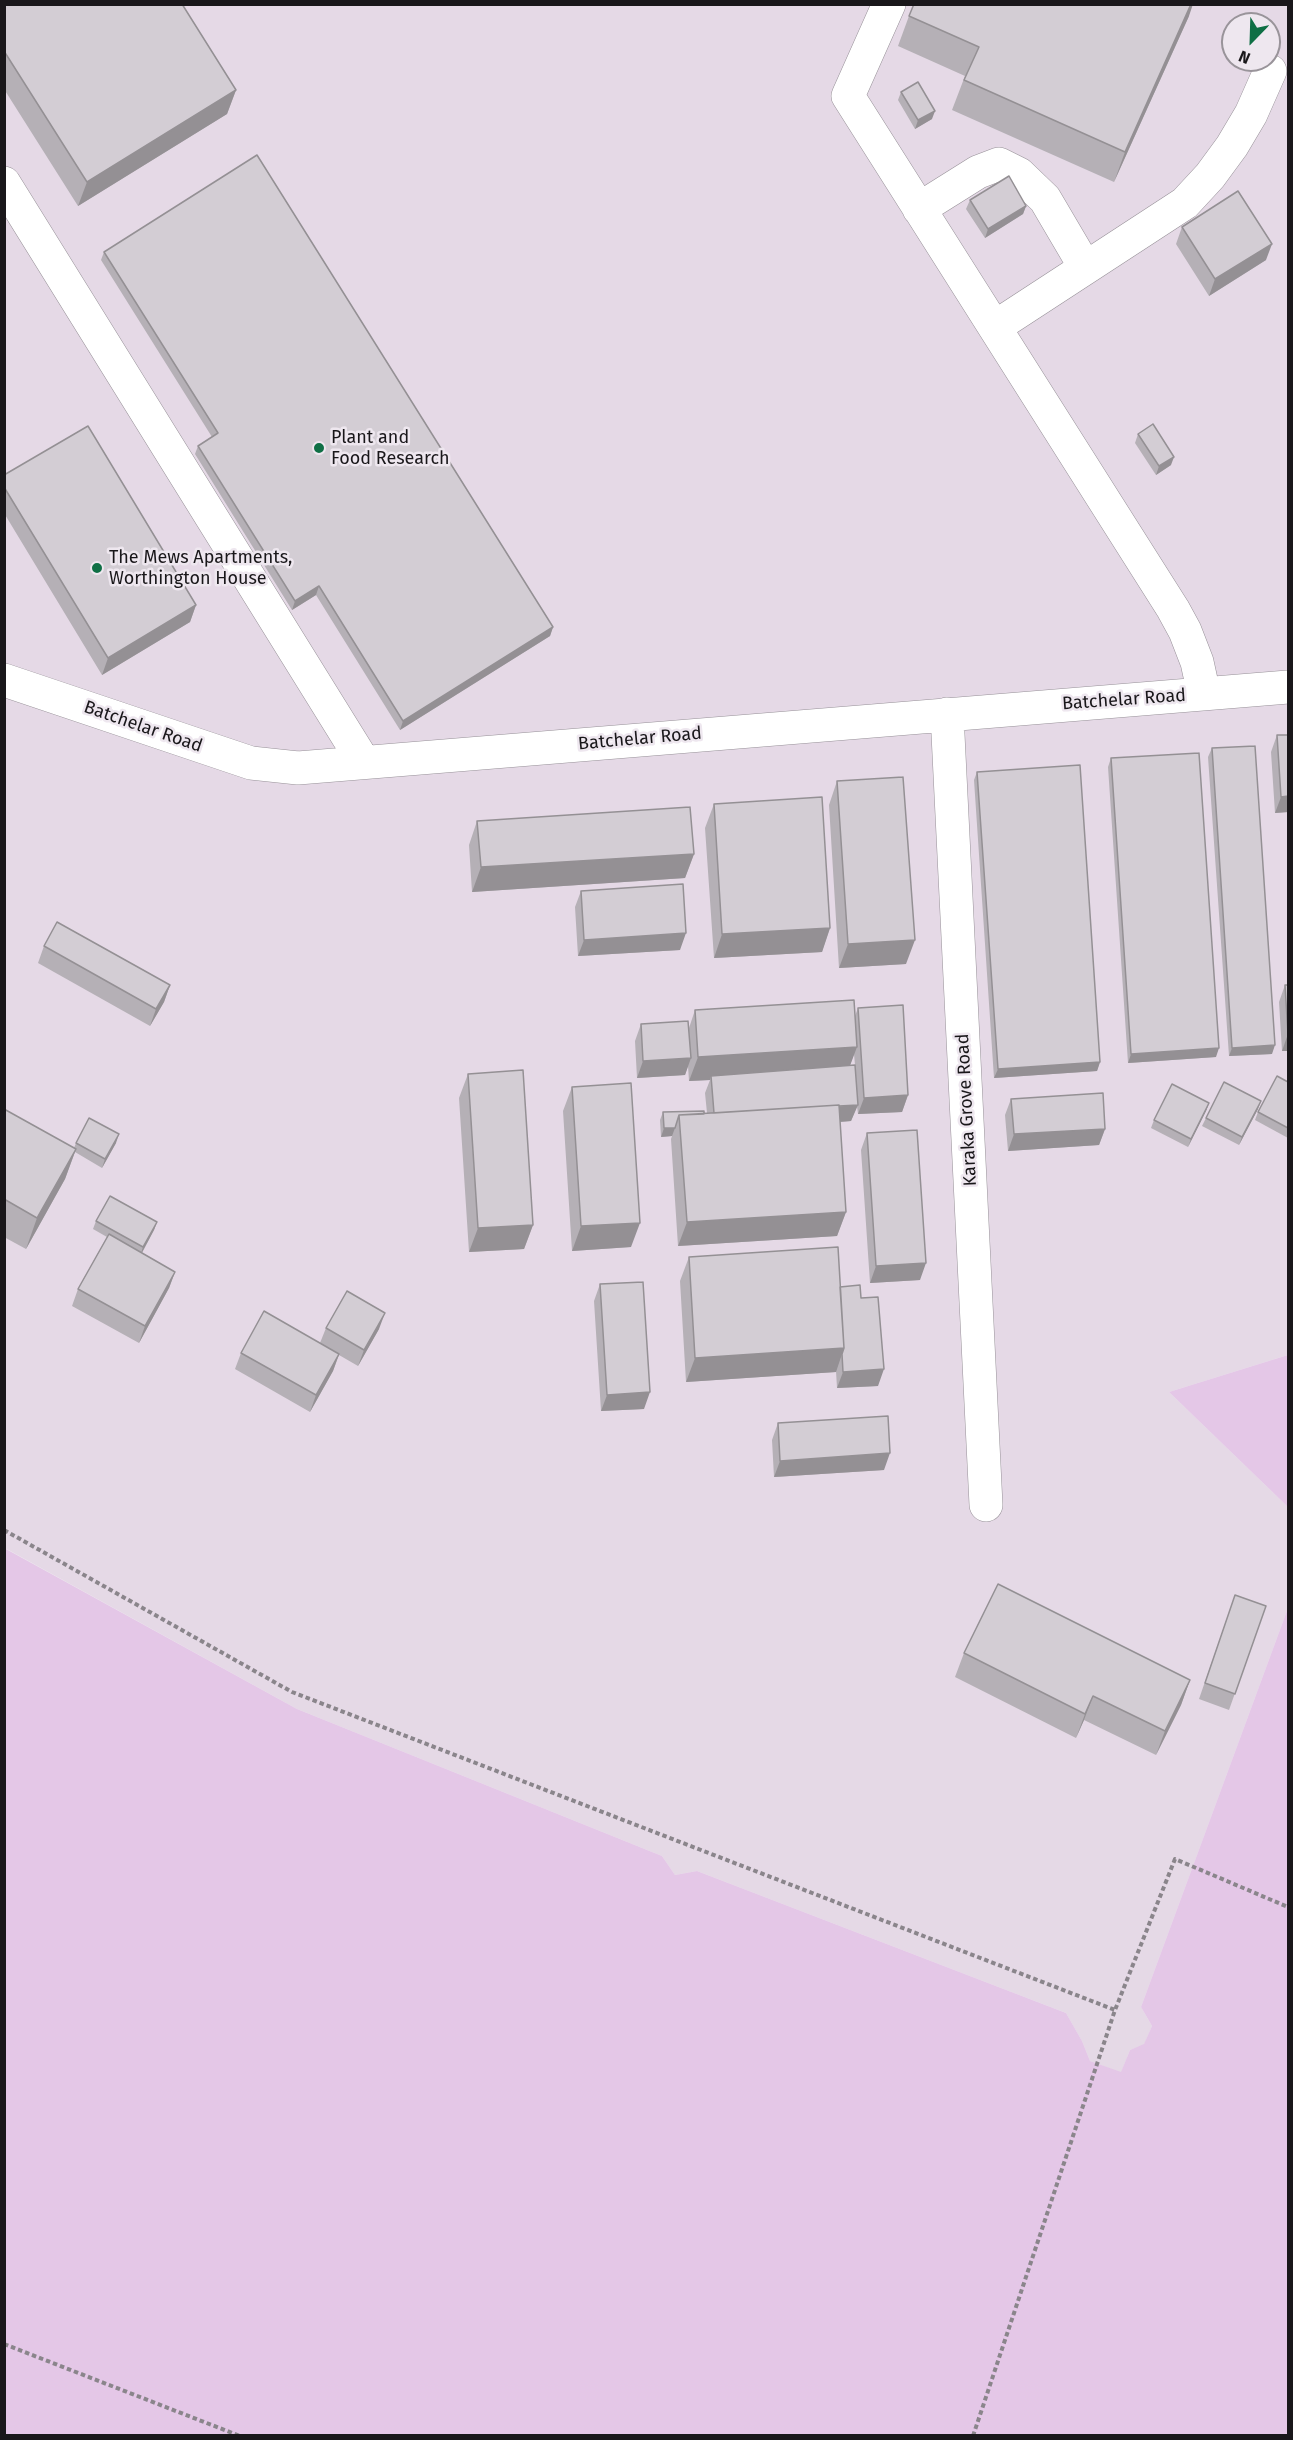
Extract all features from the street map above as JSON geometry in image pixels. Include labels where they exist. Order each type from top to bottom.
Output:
[{"type":"street","points":[[889,4],[848,96],[1181,624],[1197,662],[1204,694]]},
{"type":"street","points":[[995,327],[1084,267],[1170,214],[1198,189],[1232,146],[1270,72]]},
{"type":"street","points":[[919,209],[978,172],[999,164],[1019,174],[1045,199],[1084,267]]},
{"type":"street","points":[[4,183],[363,761]]},
{"type":"street","name":"Batchelar Road","points":[[4,680],[251,763],[298,768],[1288,687]]},
{"type":"street","name":"Karaka Grove Road","points":[[947,714],[986,1505]]},
{"type":"path","points":[[4,1530],[292,1692],[1116,2010]]},
{"type":"path","points":[[973,2436],[1116,2010],[1175,1859],[1288,1907]]},
{"type":"path","points":[[4,2344],[240,2436]]},
{"type":"shaded area","points":[[5,5],[1288,5],[1288,1355],[1169,1392],[1288,1507],[1288,1608],[1141,2007],[1152,2026],[1144,2045],[1130,2050],[1121,2073],[1090,2061],[1066,2013],[697,1871],[675,1875],[662,1856],[297,1709],[5,1548]]},
{"type":"shaded area","points":[[1288,1355],[1288,1507],[1169,1392]]},
{"type":"shaded area","points":[[4,1548],[297,1709],[662,1856],[675,1875],[697,1871],[1066,2013],[1090,2061],[1121,2072],[1130,2050],[1144,2044],[1152,2026],[1141,2007],[1288,1608],[1288,2435],[5,2435]]},
{"type":"building","points":[[4,4],[182,4],[236,90],[87,182],[4,51]]},
{"type":"building","points":[[914,4],[1191,4],[1125,152],[964,80],[979,47],[909,16]]},
{"type":"building","points":[[918,82],[935,111],[918,120],[901,92]]},
{"type":"building","name":"Plant and Food Research","points":[[257,155],[553,627],[403,721],[319,586],[295,601],[198,446],[218,433],[104,252]]},
{"type":"building","points":[[1009,176],[1026,206],[988,229],[970,200]]},
{"type":"building","points":[[1238,191],[1272,244],[1215,279],[1182,227]]},
{"type":"building","points":[[1153,424],[1174,457],[1159,466],[1138,434]]},
{"type":"building","name":"The Mews Apartments, Worthington House","points":[[88,426],[196,605],[108,658],[4,487],[4,475]]},
{"type":"building","points":[[1277,735],[1288,735],[1288,796],[1281,797]]},
{"type":"building","points":[[1255,746],[1275,1045],[1232,1048],[1212,748]]},
{"type":"building","points":[[1199,753],[1219,1048],[1131,1054],[1111,758]]},
{"type":"building","points":[[1080,765],[1100,1062],[998,1069],[977,772]]},
{"type":"building","points":[[903,777],[915,940],[848,944],[837,781]]},
{"type":"building","points":[[822,797],[830,928],[722,934],[714,804]]},
{"type":"building","points":[[690,807],[694,854],[481,867],[477,821]]},
{"type":"building","points":[[683,884],[686,933],[584,940],[581,891]]},
{"type":"building","points":[[57,922],[170,985],[156,1009],[44,946]]},
{"type":"building","points":[[1285,985],[1288,985],[1288,1034]]},
{"type":"building","points":[[854,1000],[857,1047],[698,1057],[695,1010]]},
{"type":"building","points":[[903,1005],[908,1095],[864,1098],[858,1008]]},
{"type":"building","points":[[688,1021],[691,1058],[643,1061],[641,1024]]},
{"type":"building","points":[[855,1065],[858,1105],[714,1113],[711,1076]]},
{"type":"building","points":[[523,1070],[533,1225],[478,1228],[468,1074]]},
{"type":"building","points":[[1277,1076],[1288,1082],[1288,1128],[1258,1112]]},
{"type":"building","points":[[1224,1082],[1261,1101],[1242,1137],[1206,1118]]},
{"type":"building","points":[[631,1083],[640,1223],[581,1226],[572,1087]]},
{"type":"building","points":[[1172,1084],[1209,1103],[1191,1139],[1154,1120]]},
{"type":"building","points":[[1103,1093],[1105,1129],[1014,1134],[1011,1099]]},
{"type":"building","points":[[839,1105],[846,1212],[687,1222],[679,1115]]},
{"type":"building","points":[[4,1109],[76,1149],[37,1218],[4,1199]]},
{"type":"building","points":[[704,1111],[704,1114],[679,1115],[675,1128],[664,1128],[663,1112]]},
{"type":"building","points":[[89,1118],[119,1134],[105,1159],[76,1143]]},
{"type":"building","points":[[917,1130],[926,1263],[876,1266],[867,1133]]},
{"type":"building","points":[[110,1196],[157,1222],[143,1247],[96,1221]]},
{"type":"building","points":[[109,1234],[175,1272],[145,1326],[78,1289]]},
{"type":"building","points":[[838,1247],[844,1348],[695,1358],[689,1257]]},
{"type":"building","points":[[643,1282],[650,1392],[607,1395],[600,1284]]},
{"type":"building","points":[[860,1285],[861,1298],[878,1297],[884,1369],[843,1372],[844,1348],[840,1287]]},
{"type":"building","points":[[347,1291],[385,1313],[364,1350],[326,1328]]},
{"type":"building","points":[[264,1311],[339,1354],[316,1395],[241,1353]]},
{"type":"building","points":[[888,1416],[890,1453],[780,1461],[778,1423]]},
{"type":"building","points":[[998,1584],[1190,1680],[1165,1731],[1093,1696],[1085,1714],[964,1653]]},
{"type":"building","points":[[1235,1595],[1266,1606],[1235,1694],[1205,1683]]},
{"type":"place","name":"Plant and Food Research","points":[[319,448]]},
{"type":"place","name":"The Mews Apartments, Worthington House","points":[[97,568]]}]
